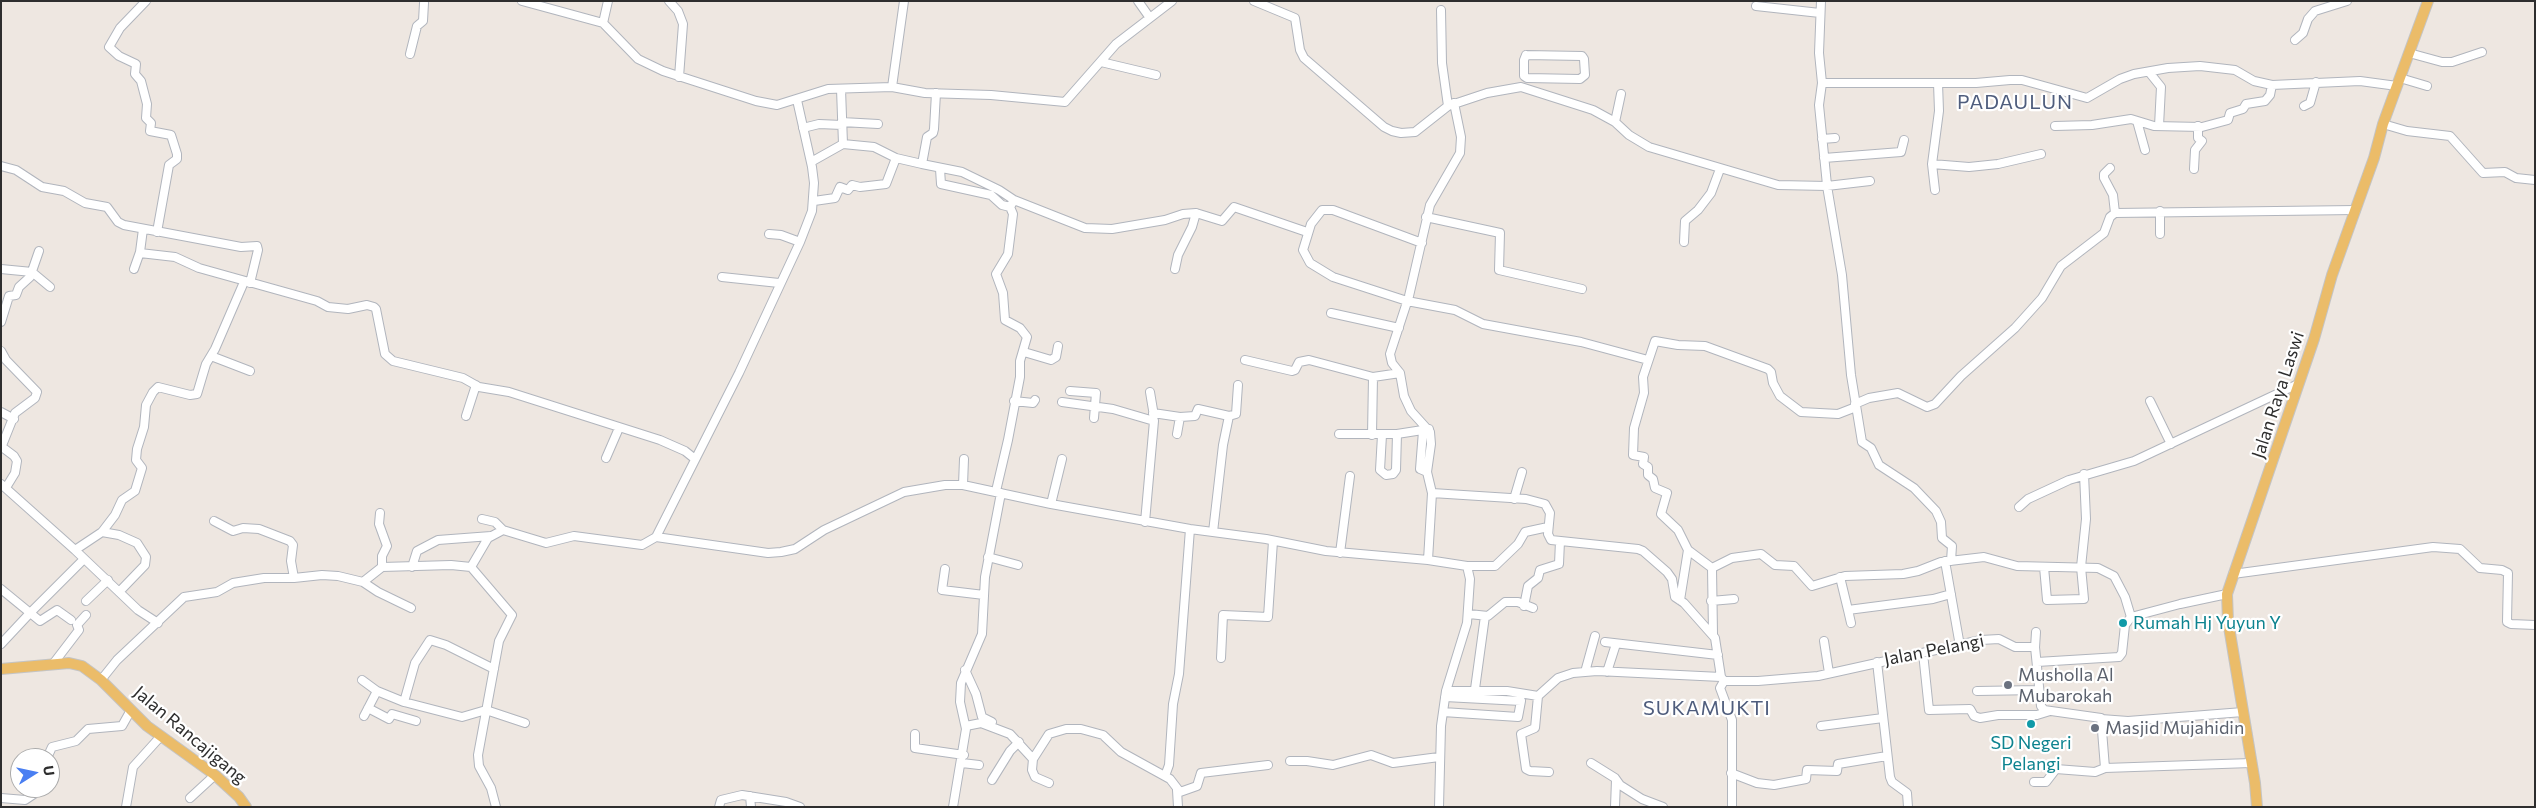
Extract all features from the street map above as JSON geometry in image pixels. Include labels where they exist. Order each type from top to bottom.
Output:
[{"type":"main road","name":"Jalan Raya Laswi","points":[[2257,807],[2228,621],[2226,594],[2374,158],[2383,124],[2428,1]]},
{"type":"main road","name":"Jalan Rancajigang","points":[[1,669],[53,664],[78,665],[100,680],[161,736],[215,774],[239,797],[246,807]]},
{"type":"street","points":[[146,1],[120,28],[110,47],[119,56],[136,64],[135,74],[140,81],[147,104],[146,118],[151,123],[150,131],[171,135],[177,154],[177,159],[169,165],[157,232]]},
{"type":"street","points":[[522,1],[604,22],[638,59],[679,77],[767,104],[778,105],[820,91],[892,87],[936,93],[991,95],[1065,102],[1116,44],[1172,1]]},
{"type":"street","points":[[604,22],[608,1]]},
{"type":"street","points":[[669,1],[678,11],[683,24],[679,77]]},
{"type":"street","points":[[892,87],[904,1]]},
{"type":"street","points":[[1138,1],[1142,11],[1150,18]]},
{"type":"street","points":[[1254,1],[1263,3],[1296,18],[1300,50],[1304,58],[1384,127],[1392,131],[1401,133],[1415,132],[1451,104],[1516,87],[1549,95],[1593,110],[1615,122],[1629,135],[1649,147],[1778,185],[1827,185],[1870,181]]},
{"type":"street","points":[[1821,1],[1822,83],[1819,105],[1822,140],[1827,185],[1842,275],[1855,405],[1862,442],[1871,448],[1877,463],[1898,480],[1914,488],[1936,511],[1942,522],[1940,527],[1942,538],[1952,546],[1948,561],[1951,594],[1960,646]]},
{"type":"street","points":[[2295,40],[2303,33],[2308,19],[2315,10],[2347,1]]},
{"type":"street","points":[[410,54],[417,26],[423,21],[421,2]]},
{"type":"street","points":[[1756,6],[1820,13]]},
{"type":"street","points":[[1428,560],[1432,493],[1427,472],[1420,469],[1426,430],[1413,414],[1404,396],[1400,374],[1392,364],[1390,354],[1407,301],[1430,205],[1460,153],[1461,136],[1451,104],[1442,63],[1441,10]]},
{"type":"street","points":[[2409,54],[2447,62],[2465,59],[2482,52]]},
{"type":"street","points":[[1526,55],[1578,55],[1584,59],[1586,72],[1583,78],[1549,79],[1524,76],[1524,60],[1526,55]]},
{"type":"street","points":[[1101,62],[1156,75]]},
{"type":"street","points":[[1822,83],[1858,81],[1938,83],[2022,80],[2087,98],[2120,79],[2182,67],[2235,70],[2254,81],[2272,85],[2360,81],[2398,82],[2428,86]]},
{"type":"street","points":[[2149,72],[2161,87],[2159,126]]},
{"type":"street","points":[[1549,79],[1549,95]]},
{"type":"street","points":[[2304,106],[2310,104],[2316,82]]},
{"type":"street","points":[[1935,190],[1932,164],[1939,111],[1938,83]]},
{"type":"street","points":[[2054,126],[2136,121],[2159,126],[2198,126],[2221,122],[2229,119],[2230,113],[2243,109],[2246,104],[2265,101],[2270,95],[2272,85]]},
{"type":"street","points":[[841,89],[843,144]]},
{"type":"street","points":[[922,164],[927,137],[933,133],[934,129],[936,93]]},
{"type":"street","points":[[1615,122],[1621,94]]},
{"type":"street","points":[[482,519],[495,522],[503,530],[546,544],[574,536],[642,546],[656,537],[739,373],[779,283],[800,242],[814,201],[811,162],[797,100]]},
{"type":"street","points":[[2136,121],[2145,150]]},
{"type":"street","points":[[803,128],[819,124],[878,124]]},
{"type":"street","points":[[2383,124],[2450,136],[2483,173],[2505,172],[2516,178],[2535,180]]},
{"type":"street","points":[[2194,168],[2195,150],[2202,141],[2198,138],[2198,126]]},
{"type":"street","points":[[1822,140],[1835,138]]},
{"type":"street","points":[[1824,158],[1901,152],[1904,140]]},
{"type":"street","points":[[811,162],[843,144],[874,147],[896,158],[962,172],[999,190],[1012,204],[1013,214],[1008,254],[996,274],[1003,293],[1005,320],[1020,328],[1026,334],[988,557],[982,634],[961,683],[960,695],[966,726],[963,759],[954,807]]},
{"type":"street","points":[[1932,164],[1955,167],[1988,165],[2041,154]]},
{"type":"street","points":[[814,201],[835,198],[840,187],[848,190],[852,185],[860,187],[886,184],[896,158]]},
{"type":"street","points":[[1,166],[16,170],[42,187],[64,191],[85,204],[107,207],[118,222],[157,232],[241,247],[257,246],[258,250],[247,282],[206,364],[197,394],[190,395],[158,387],[154,392],[146,405],[144,427],[137,449],[136,460],[142,468],[135,491],[122,500],[102,532],[75,550]]},
{"type":"street","points":[[940,168],[941,184],[984,192],[994,197],[1002,205],[1012,204],[1085,228],[1112,229],[1165,220],[1189,212],[1222,221],[1234,207],[1307,232]]},
{"type":"street","points":[[1684,242],[1685,221],[1698,210],[1711,193],[1720,168]]},
{"type":"street","points":[[2110,168],[2104,174],[2104,178],[2113,196],[2115,213]]},
{"type":"street","points":[[1422,243],[1333,210],[1322,210],[1307,232],[1303,250],[1310,262],[1333,277],[1407,301],[1455,310],[1483,324],[1581,342],[1648,360]]},
{"type":"street","points":[[1712,568],[1688,550],[1678,530],[1661,514],[1667,493],[1654,488],[1653,479],[1648,476],[1648,467],[1643,464],[1644,457],[1632,455],[1634,428],[1643,400],[1644,377],[1655,341],[1704,346],[1770,370],[1772,383],[1780,396],[1797,410],[1838,414],[1869,398],[1898,393],[1927,407],[1936,404],[1961,376],[2014,328],[2042,298],[2061,266],[2104,232],[2110,217],[2115,213],[2356,210]]},
{"type":"street","points":[[2160,211],[2160,234]]},
{"type":"street","points":[[1175,269],[1178,255],[1192,227],[1196,213]]},
{"type":"street","points":[[1426,217],[1500,233],[1499,270],[1582,290]]},
{"type":"street","points":[[134,269],[140,254],[143,229]]},
{"type":"street","points":[[769,234],[781,235],[800,242]]},
{"type":"street","points":[[1,322],[9,296],[16,295],[32,272],[39,251]]},
{"type":"street","points":[[140,254],[175,257],[196,267],[291,293],[338,309],[374,307],[388,358],[408,366],[463,378],[476,385],[509,392],[662,440],[685,451],[695,459]]},
{"type":"street","points":[[1,269],[32,272],[50,288]]},
{"type":"street","points":[[722,277],[779,283]]},
{"type":"street","points":[[1331,313],[1399,328]]},
{"type":"street","points":[[1024,352],[1051,360],[1056,357],[1058,346]]},
{"type":"street","points":[[1,351],[6,360],[37,392],[35,398],[16,411],[2,448],[14,456],[17,461],[15,473],[4,485],[142,613],[158,623]]},
{"type":"street","points":[[211,356],[250,371]]},
{"type":"street","points":[[1245,360],[1292,372],[1299,362],[1309,360],[1373,377],[1400,374]]},
{"type":"street","points":[[1372,435],[1373,377]]},
{"type":"street","points":[[2019,507],[2028,499],[2084,474],[2134,461],[2298,384]]},
{"type":"street","points":[[466,416],[476,385]]},
{"type":"street","points":[[1062,402],[1113,408],[1154,417],[1195,416],[1198,409],[1229,416],[1236,414],[1238,385]]},
{"type":"street","points":[[1070,390],[1094,391],[1096,394],[1094,418]]},
{"type":"street","points":[[1145,522],[1154,417],[1150,392]]},
{"type":"street","points":[[1014,401],[1033,403],[1035,400]]},
{"type":"street","points":[[2150,401],[2171,444]]},
{"type":"street","points":[[1,412],[14,419]]},
{"type":"street","points":[[1213,532],[1223,445],[1229,416]]},
{"type":"street","points":[[1178,434],[1180,417]]},
{"type":"street","points":[[606,458],[619,428]]},
{"type":"street","points":[[1339,434],[1382,435],[1426,430]]},
{"type":"street","points":[[1382,435],[1380,470],[1386,475],[1393,474],[1396,470],[1397,434]]},
{"type":"street","points":[[963,485],[964,459]]},
{"type":"street","points":[[1051,504],[1062,459]]},
{"type":"street","points":[[1514,499],[1522,472]]},
{"type":"street","points":[[2044,567],[2046,598],[2049,600],[2084,599],[2081,567],[2087,496],[2084,474]]},
{"type":"street","points":[[1340,553],[1350,476]]},
{"type":"street","points":[[656,537],[768,553],[781,552],[795,549],[824,530],[904,492],[945,485],[963,485],[1145,522],[1340,553],[1428,560],[1467,566],[1494,566],[1518,544],[1524,532],[1548,527]]},
{"type":"street","points":[[1432,493],[1526,499],[1545,504],[1550,513],[1549,538],[1560,542],[1644,551],[1669,575],[1674,595],[1713,634]]},
{"type":"street","points":[[380,513],[379,524],[387,546],[382,556],[382,567]]},
{"type":"street","points":[[214,521],[233,531],[243,528],[259,529],[291,542],[294,578]]},
{"type":"street","points":[[1165,776],[1169,765],[1173,704],[1180,674],[1190,529]]},
{"type":"street","points":[[471,567],[483,545],[491,536],[503,530]]},
{"type":"street","points":[[102,532],[119,535],[138,543],[146,557],[145,565],[119,592]]},
{"type":"street","points":[[412,567],[418,551],[438,540],[491,536]]},
{"type":"street","points":[[1221,658],[1223,614],[1268,617],[1273,541]]},
{"type":"street","points":[[1524,606],[1528,586],[1538,578],[1540,570],[1559,564],[1560,542]]},
{"type":"street","points":[[2233,574],[2433,548],[2460,548],[2480,568],[2502,570],[2508,573],[2507,622],[2535,625]]},
{"type":"street","points":[[1680,600],[1688,550]]},
{"type":"street","points":[[1712,568],[1732,558],[1761,554],[1775,565],[1794,566],[1812,586],[1840,577],[1909,573],[1948,561],[1988,557],[2017,566],[2098,568],[2114,576],[2125,597],[2131,617]]},
{"type":"street","points":[[988,557],[1018,565]]},
{"type":"street","points":[[1,644],[84,559]]},
{"type":"street","points":[[363,582],[382,567],[451,565],[471,567],[512,615],[499,641],[478,755],[480,771],[490,788],[496,807]]},
{"type":"street","points":[[1439,807],[1439,757],[1443,712],[1446,694],[1469,614],[1470,592],[1467,566]]},
{"type":"street","points":[[1712,568],[1713,634],[1722,679],[1720,688],[1731,715],[1733,728],[1732,807]]},
{"type":"street","points":[[945,569],[942,590],[984,595]]},
{"type":"street","points":[[100,680],[117,660],[184,597],[217,592],[233,583],[322,575],[363,582],[378,592],[411,608]]},
{"type":"street","points":[[1840,577],[1851,623]]},
{"type":"street","points":[[86,601],[108,580]]},
{"type":"street","points":[[1,589],[40,621],[57,610],[71,620]]},
{"type":"street","points":[[1848,610],[1933,599],[1951,594]]},
{"type":"street","points":[[2037,662],[2119,657],[2122,653],[2125,625],[2131,617],[2226,594]]},
{"type":"street","points":[[1711,601],[1734,599]]},
{"type":"street","points":[[1469,614],[1485,616],[1498,608],[1502,602],[1518,602],[1533,608]]},
{"type":"street","points":[[53,664],[79,630],[76,625],[86,615]]},
{"type":"street","points":[[1475,689],[1485,616]]},
{"type":"street","points":[[2036,632],[2039,690],[2042,708],[2050,711],[2099,716],[2101,719],[2128,721],[2243,712]]},
{"type":"street","points":[[1585,672],[1595,636]]},
{"type":"street","name":"Jalan Pelangi","points":[[1538,696],[1558,678],[1566,674],[1585,672],[1782,680],[1828,673],[1991,638],[2015,647],[2033,646],[2036,648]]},
{"type":"street","points":[[404,702],[415,663],[429,640],[446,645],[494,670]]},
{"type":"street","points":[[1824,641],[1828,673]]},
{"type":"street","points":[[1605,642],[1718,654]]},
{"type":"street","points":[[1607,672],[1616,644]]},
{"type":"street","points":[[1923,653],[1929,710],[1969,709],[1974,716],[1980,718],[1998,715],[2036,715],[2050,711]]},
{"type":"street","points":[[1877,662],[1891,780],[1905,790],[1908,807]]},
{"type":"street","points":[[965,670],[974,687],[982,717],[1010,730]]},
{"type":"street","points":[[362,680],[377,691],[404,702],[462,717],[486,710],[525,723]]},
{"type":"street","points":[[1446,694],[1475,689],[1538,696],[1535,728],[1521,734],[1524,763],[1530,771],[1549,772]]},
{"type":"street","points":[[1977,691],[2039,690]]},
{"type":"street","points":[[364,716],[377,691]]},
{"type":"street","points":[[1443,712],[1519,716],[1521,701],[1446,694]]},
{"type":"street","points":[[1484,714],[1486,698]]},
{"type":"street","points":[[368,708],[388,719],[392,714],[416,721]]},
{"type":"street","points":[[52,748],[76,741],[88,729],[122,726],[131,710]]},
{"type":"street","points":[[1821,726],[1883,718]]},
{"type":"street","points":[[2101,719],[2105,768]]},
{"type":"street","points":[[966,726],[980,723],[995,727],[1019,742],[1033,759]]},
{"type":"street","points":[[1049,783],[1040,780],[1034,775],[1032,768],[1033,759],[1049,734],[1066,729],[1081,729],[1103,735],[1120,752],[1173,781],[1177,790],[1178,807]]},
{"type":"street","points":[[915,734],[915,748],[963,759],[979,765]]},
{"type":"street","points":[[126,807],[134,767],[161,736]]},
{"type":"street","points":[[992,780],[1010,751],[1019,742]]},
{"type":"street","points":[[1290,761],[1307,761],[1333,765],[1372,755],[1393,763],[1439,757]]},
{"type":"street","points":[[1731,773],[1757,783],[1774,785],[1806,780],[1807,770],[1837,771],[1838,764],[1888,756]]},
{"type":"street","points":[[1591,763],[1642,799],[1663,807]]},
{"type":"street","points":[[2034,782],[2046,782],[2056,770],[2095,772],[2105,768],[2251,763]]},
{"type":"street","points":[[1177,790],[1182,792],[1195,787],[1201,772],[1268,765]]},
{"type":"street","points":[[190,798],[215,774]]},
{"type":"street","points":[[1615,807],[1616,780]]},
{"type":"street","points":[[719,807],[720,800],[735,795],[786,802],[800,807]]},
{"type":"street","points":[[750,796],[751,807]]},
{"type":"street","points":[[1,798],[25,800],[28,798]]},
{"type":"place","name":"Rumah Hj Yuyun Y","points":[[2123,623]]},
{"type":"place","name":"Musholla Al Mubarokah","points":[[2008,685]]},
{"type":"place","name":"SD Negeri Pelangi","points":[[2031,724]]},
{"type":"place","name":"Masjid Mujahidin","points":[[2095,728]]},
{"type":"district","name":"PADAULUN","points":[[2015,102]]},
{"type":"district","name":"SUKAMUKTI","points":[[1707,708]]}]
